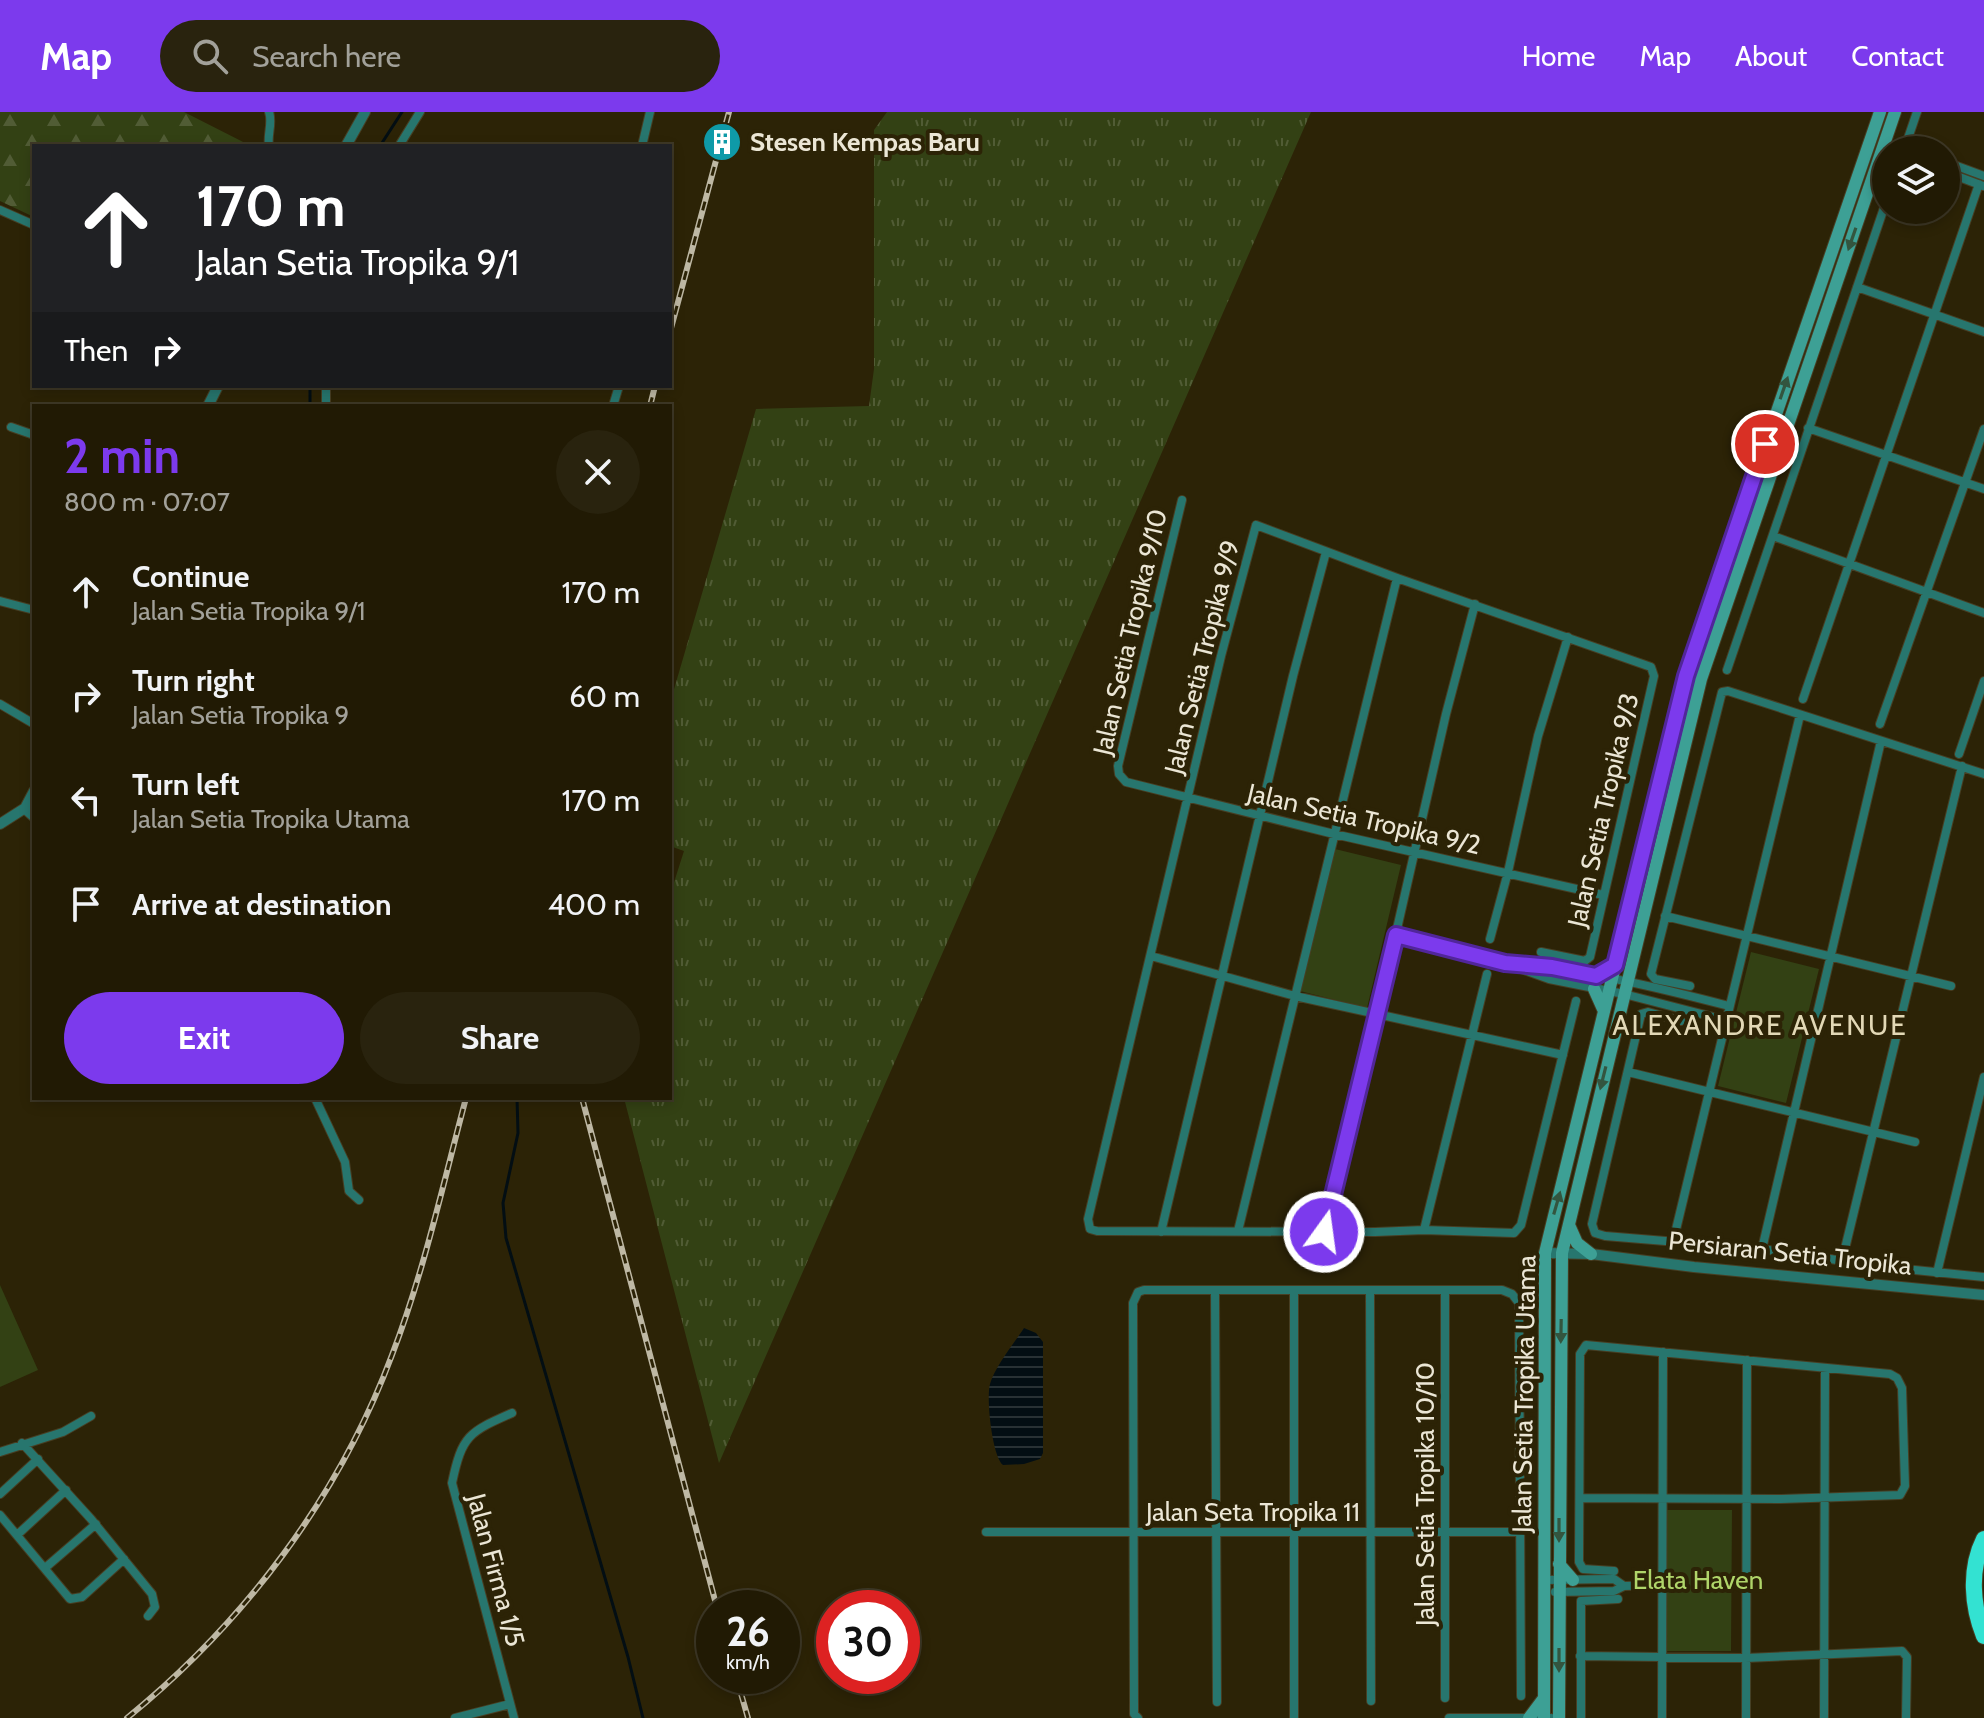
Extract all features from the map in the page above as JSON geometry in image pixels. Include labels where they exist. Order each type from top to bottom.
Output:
[{"type":"highway","points":[[1984,1539],[1973,1583],[1976,1617],[1984,1636]]},
{"type":"main road","name":"Jalan Setia Tropika Utama","points":[[1544,1718],[1545,1253],[1686,676],[1880,112]]},
{"type":"main road","name":"Jalan Setia Tropika Utama","points":[[1559,1718],[1562,1253],[1568,1222],[1701,679],[1895,112]]},
{"type":"main road","points":[[1603,1013],[1595,982],[1615,965]]},
{"type":"main road","points":[[1568,1222],[1572,1236],[1591,1254]]},
{"type":"main road","points":[[1559,1564],[1576,1591],[1564,1595],[1559,1591]]},
{"type":"main road","points":[[1529,1718],[1544,1698]]},
{"type":"street","points":[[269,112],[269,144]]},
{"type":"street","points":[[347,144],[365,112]]},
{"type":"street","points":[[400,144],[420,112]]},
{"type":"street","points":[[642,144],[650,112]]},
{"type":"street","points":[[1912,136],[1917,112]]},
{"type":"street","points":[[1960,168],[1983,178]]},
{"type":"street","points":[[1960,174],[1983,178]]},
{"type":"street","points":[[1803,699],[1983,178]]},
{"type":"street","points":[[0,210],[32,224]]},
{"type":"street","points":[[1727,670],[1878,224]]},
{"type":"street","points":[[1857,287],[1984,332]]},
{"type":"street","points":[[11,427],[32,434]]},
{"type":"street","points":[[1808,428],[1984,489]]},
{"type":"street","points":[[1880,724],[1984,429]]},
{"type":"street","name":"Jalan Setia Tropika 9/10","points":[[1119,774],[1118,766],[1182,500]]},
{"type":"street","name":"Jalan Setia Tropika 9/9","points":[[1161,1232],[1097,1231],[1090,1229],[1088,1219],[1245,556],[1256,525],[1326,552]]},
{"type":"street","points":[[1773,536],[1984,613]]},
{"type":"street","points":[[1490,939],[1538,736],[1568,637],[1326,552],[1259,816],[1161,1232],[1424,1230],[1514,1233],[1521,1225],[1576,1001]]},
{"type":"street","points":[[1238,1231],[1397,578]]},
{"type":"street","points":[[0,601],[32,609]]},
{"type":"street","points":[[1324,1232],[1475,604]]},
{"type":"street","name":"Jalan Setia Tropika 9/3","points":[[1541,952],[1589,960],[1654,676],[1651,667],[1568,637]]},
{"type":"street","points":[[1959,754],[1984,681]]},
{"type":"street","points":[[1690,986],[1652,977],[1720,695],[1728,691],[1984,774]]},
{"type":"street","points":[[0,704],[32,723]]},
{"type":"street","points":[[1673,1242],[1800,715]]},
{"type":"street","points":[[1762,1249],[1881,741]]},
{"type":"street","points":[[1842,1261],[1962,766]]},
{"type":"street","name":"Jalan Setia Tropika 9/2","points":[[1119,774],[1126,782],[1187,799],[1603,895]]},
{"type":"street","points":[[0,824],[24,809],[32,795]]},
{"type":"street","points":[[24,809],[32,816]]},
{"type":"street","points":[[1665,916],[1951,986]]},
{"type":"street","points":[[1396,935],[1505,963],[1577,986],[1595,982]]},
{"type":"street","points":[[1151,956],[1295,996],[1563,1055]]},
{"type":"street","points":[[1505,963],[1552,967],[1580,974],[1595,982],[1668,992],[1729,1006]]},
{"type":"street","points":[[1424,1230],[1487,974]]},
{"type":"street","points":[[1577,986],[1580,974]]},
{"type":"street","points":[[1626,988],[1665,1004],[1725,1020]]},
{"type":"street","points":[[1665,1004],[1668,992]]},
{"type":"street","points":[[1681,1021],[1642,1013],[1592,1224],[1595,1233],[1762,1249],[1885,1267]]},
{"type":"street","points":[[1628,1072],[1915,1142]]},
{"type":"street","points":[[1937,1273],[1984,1077]]},
{"type":"street","points":[[316,1100],[345,1162],[349,1191],[359,1200]]},
{"type":"street","points":[[1971,1129],[1984,1131]]},
{"type":"street","name":"Persiaran Setia Tropika","points":[[1545,1253],[1591,1254],[1984,1295]]},
{"type":"street","points":[[1895,1268],[1984,1277]]},
{"type":"street","points":[[1138,1718],[1134,1714],[1135,1297],[1144,1290],[1502,1290],[1512,1294],[1519,1303],[1521,1696]]},
{"type":"street","points":[[1294,1290],[1294,1718]]},
{"type":"street","points":[[1370,1290],[1371,1701]]},
{"type":"street","name":"Jalan Setia Tropika 10/10","points":[[1445,1290],[1445,1698]]},
{"type":"street","points":[[1215,1291],[1217,1702]]},
{"type":"street","points":[[1580,1498],[1900,1495],[1905,1486],[1902,1388],[1897,1378],[1890,1374],[1586,1345],[1580,1354],[1580,1498],[1580,1566],[1583,1569],[1614,1571]]},
{"type":"street","points":[[1662,1718],[1663,1352]]},
{"type":"street","points":[[1746,1718],[1747,1360]]},
{"type":"street","points":[[1824,1718],[1825,1368]]},
{"type":"street","name":"Jalan Firma 1/5","points":[[512,1413],[474,1430],[463,1445],[452,1483],[514,1718]]},
{"type":"street","points":[[0,1452],[63,1432],[91,1416]]},
{"type":"street","points":[[22,1443],[96,1524],[154,1598],[155,1607],[148,1616]]},
{"type":"street","points":[[0,1494],[38,1459]]},
{"type":"street","points":[[17,1535],[66,1490]]},
{"type":"street","points":[[0,1515],[70,1599],[75,1600],[124,1559]]},
{"type":"street","points":[[45,1568],[96,1524]]},
{"type":"street","name":"Jalan Seta Tropika 11","points":[[986,1532],[1520,1532]]},
{"type":"street","points":[[1576,1591],[1596,1580],[1614,1579],[1624,1586]]},
{"type":"street","points":[[1596,1580],[1596,1591]]},
{"type":"street","points":[[1544,1586],[1559,1591],[1614,1591],[1624,1586],[1661,1585]]},
{"type":"street","points":[[1576,1591],[1618,1599]]},
{"type":"street","points":[[1576,1591],[1581,1718]]},
{"type":"street","points":[[1580,1656],[1746,1658],[1902,1651],[1907,1660],[1906,1718]]},
{"type":"street","points":[[455,1718],[510,1704]]},
{"type":"street","points":[[1449,1718],[1551,1718]]},
{"type":"green space","points":[[0,112],[184,112],[247,144],[32,144],[32,216],[0,201]]},
{"type":"green space","points":[[887,112],[1311,112],[719,1463],[625,1100],[672,1100],[672,889],[684,851],[672,847],[672,696],[756,409],[869,406],[874,369],[874,130]]},
{"type":"green space","points":[[1335,849],[1401,865],[1367,1008],[1300,991]]},
{"type":"green space","name":"ALEXANDRE AVENUE","points":[[1751,952],[1819,969],[1786,1103],[1718,1086]]},
{"type":"green space","points":[[0,1285],[38,1370],[0,1387]]},
{"type":"green space","name":"Elata Haven","points":[[1665,1510],[1732,1510],[1731,1651],[1665,1651]]},
{"type":"shaded area","points":[[1024,1328],[1036,1333],[1043,1342],[1043,1453],[1040,1459],[1024,1464],[1003,1465],[996,1451],[991,1426],[990,1384]]},
{"type":"waterway","points":[[381,144],[402,112]]},
{"type":"waterway","points":[[310,388],[310,404]]},
{"type":"waterway","points":[[517,1100],[518,1133],[503,1203],[506,1238],[643,1718]]},
{"type":"railway","points":[[672,325],[729,112]]},
{"type":"railway","points":[[650,404],[654,388]]},
{"type":"railway","points":[[127,1718],[170,1681],[248,1599],[284,1554],[345,1458],[392,1355],[414,1292],[465,1100]]},
{"type":"railway","points":[[583,1100],[712,1590]]},
{"type":"railway","points":[[741,1694],[748,1718]]},
{"type":"place","name":"Stesen Kempas Baru","points":[[722,142]]},
{"type":"district","name":"ALEXANDRE AVENUE","points":[[1760,1025]]},
{"type":"route","points":[[1324,1232],[1396,935],[1505,963],[1552,967],[1580,974],[1596,976],[1615,965],[1686,676],[1765,444]]}]
